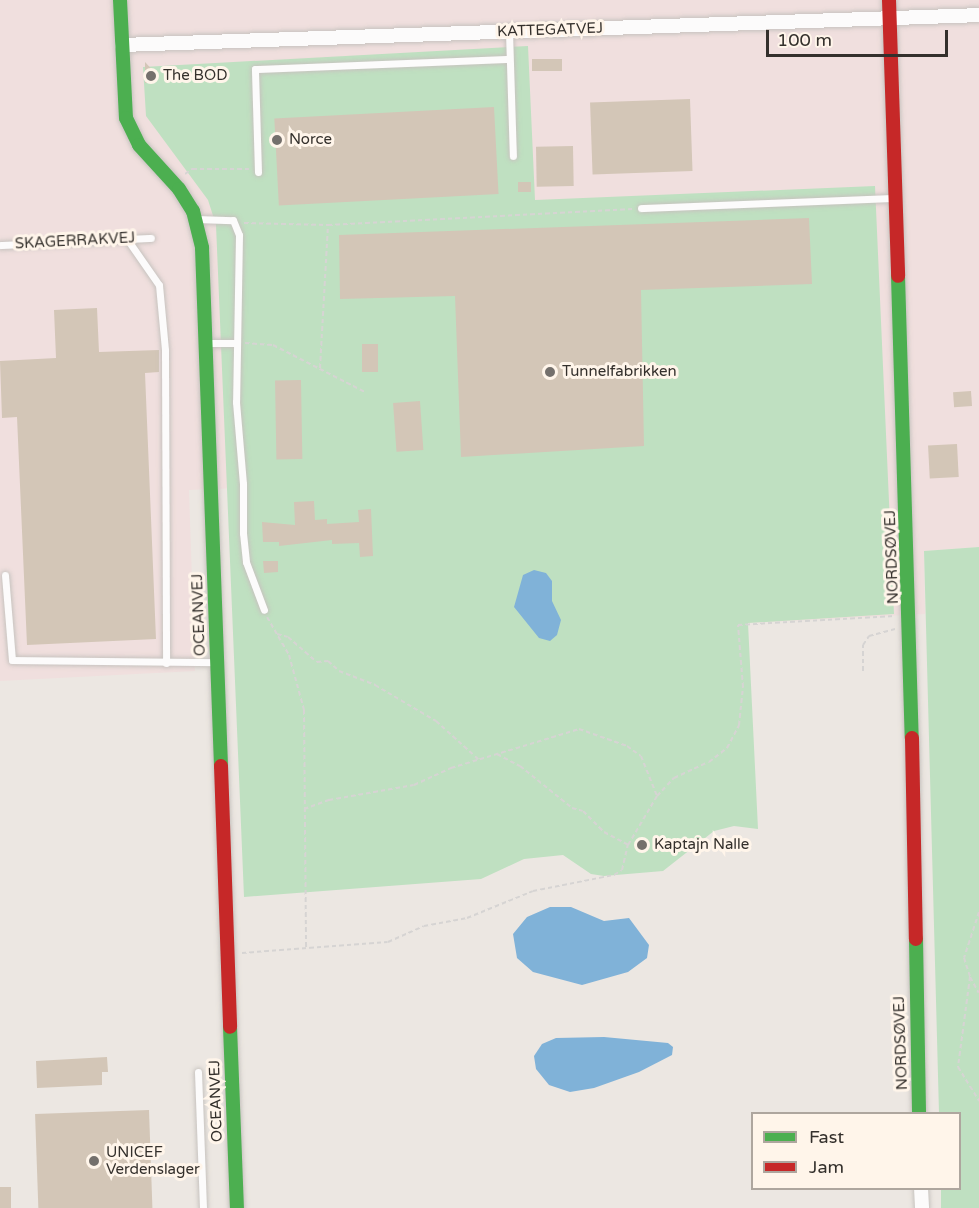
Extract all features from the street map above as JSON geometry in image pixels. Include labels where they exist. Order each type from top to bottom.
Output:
[{"type":"street","name":"OCEANVEJ","points":[[120,0],[126,118],[139,145],[173,182],[195,219],[202,248],[237,1208]]},
{"type":"street","name":"NORDSØVEJ","points":[[889,0],[910,622],[920,1112]]},
{"type":"street","name":"KATTEGATVEJ","points":[[122,45],[979,15]]},
{"type":"street","points":[[921,1190],[922,1208]]},
{"type":"lane","points":[[509,32],[513,156]]},
{"type":"lane","points":[[257,170],[255,69],[509,59]]},
{"type":"lane","points":[[641,208],[895,198]]},
{"type":"lane","points":[[195,219],[223,218],[237,224],[236,343],[246,562],[264,610]]},
{"type":"lane","name":"SKAGERRAKVEJ","points":[[0,245],[151,238]]},
{"type":"lane","points":[[127,239],[159,285],[163,329],[166,663]]},
{"type":"lane","points":[[206,344],[236,343]]},
{"type":"lane","points":[[5,575],[12,660],[217,662]]},
{"type":"lane","points":[[198,1072],[203,1208]]},
{"type":"path","points":[[173,182],[192,170],[257,170]]},
{"type":"path","points":[[237,224],[328,225],[641,208]]},
{"type":"path","points":[[320,368],[328,225]]},
{"type":"path","points":[[236,343],[273,345],[365,392]]},
{"type":"path","points":[[264,610],[299,682],[304,710],[306,948]]},
{"type":"path","points":[[863,671],[863,645],[869,636],[910,622]]},
{"type":"path","points":[[227,954],[388,942],[424,926],[467,918],[533,891],[614,875],[622,870],[628,845],[657,796],[674,778],[709,762],[727,748],[739,725],[743,687],[738,625],[910,622]]},
{"type":"path","points":[[277,634],[288,637],[317,662],[328,661],[339,671],[375,685],[436,721],[478,759]]},
{"type":"path","points":[[304,809],[329,800],[414,785],[478,759],[579,729],[588,730],[627,746],[641,756],[657,796]]},
{"type":"path","points":[[497,754],[520,766],[572,808],[583,812],[604,832],[628,845]]},
{"type":"path","points":[[979,912],[964,958],[970,977],[979,993]]},
{"type":"path","points":[[970,977],[958,1067],[979,1101]]},
{"type":"shaded area","points":[[0,0],[979,0],[979,547],[924,551],[925,614],[748,623],[238,488],[189,490],[195,671],[0,681]]},
{"type":"green space","points":[[528,46],[535,200],[875,186],[894,614],[748,623],[758,829],[734,826],[714,831],[663,871],[604,876],[591,874],[563,855],[524,859],[481,879],[244,897],[216,225],[208,200],[146,116],[143,67]]},
{"type":"green space","points":[[979,547],[979,1208],[941,1208],[941,1190],[961,1190],[961,1112],[939,1112],[924,551]]},
{"type":"water","points":[[534,570],[546,573],[552,581],[552,601],[561,620],[557,635],[550,641],[539,638],[514,607],[523,575]]},
{"type":"water","points":[[550,907],[571,907],[604,921],[629,918],[649,945],[647,958],[628,972],[582,985],[533,972],[517,958],[513,934],[527,917]]},
{"type":"water","points":[[604,1037],[668,1043],[673,1047],[672,1055],[639,1072],[594,1088],[570,1092],[549,1085],[536,1069],[534,1056],[542,1044],[556,1038]]},
{"type":"building","points":[[532,59],[562,59],[562,71],[532,71]]},
{"type":"building","name":"The BOD","points":[[145,62],[157,75],[154,82],[145,83]]},
{"type":"building","points":[[690,99],[693,171],[593,174],[590,102]]},
{"type":"building","points":[[494,107],[499,194],[279,205],[274,119]]},
{"type":"building","points":[[573,146],[574,186],[537,187],[536,147]]},
{"type":"building","points":[[518,182],[531,182],[531,192],[518,192]]},
{"type":"building","name":"Tunnelfabrikken","points":[[809,218],[812,284],[641,290],[644,446],[461,457],[455,296],[340,299],[339,235]]},
{"type":"building","points":[[97,308],[99,352],[159,350],[159,372],[145,373],[156,639],[27,645],[17,417],[2,418],[0,361],[56,358],[54,310]]},
{"type":"building","points":[[362,344],[378,344],[378,372],[362,372]]},
{"type":"building","points":[[275,380],[301,380],[302,459],[276,459]]},
{"type":"building","points":[[971,391],[972,406],[954,407],[953,392]]},
{"type":"building","points":[[420,401],[423,450],[396,452],[393,403]]},
{"type":"building","points":[[957,444],[959,477],[930,478],[928,446]]},
{"type":"building","points":[[314,501],[315,520],[327,519],[327,524],[359,522],[358,510],[371,509],[373,556],[360,557],[359,543],[332,544],[332,540],[279,546],[279,542],[263,542],[262,522],[295,525],[294,502]]},
{"type":"building","points":[[263,561],[278,561],[278,572],[264,573]]},
{"type":"building","points":[[107,1057],[108,1072],[102,1072],[102,1085],[37,1088],[36,1061]]},
{"type":"building","name":"UNICEF Verdenslager","points":[[149,1110],[152,1208],[38,1208],[35,1114]]},
{"type":"building","points":[[0,1187],[11,1187],[11,1208],[0,1208]]},
{"type":"traffic: fast","points":[[120,0],[126,118],[139,145],[179,189],[193,211],[202,248],[221,766]]},
{"type":"traffic: fast","points":[[898,276],[912,738]]},
{"type":"traffic: fast","points":[[916,939],[919,1112]]},
{"type":"traffic: fast","points":[[230,1027],[237,1208]]},
{"type":"traffic: jam","points":[[889,0],[898,276]]},
{"type":"traffic: jam","points":[[912,738],[916,939]]},
{"type":"traffic: jam","points":[[221,766],[230,1027]]},
{"type":"place","name":"The BOD","points":[[151,76]]},
{"type":"place","name":"Norce","points":[[277,140]]},
{"type":"place","name":"Tunnelfabrikken","points":[[550,372]]},
{"type":"place","name":"Kaptajn Nalle","points":[[642,845]]},
{"type":"place","name":"UNICEF Verdenslager","points":[[94,1161]]}]
